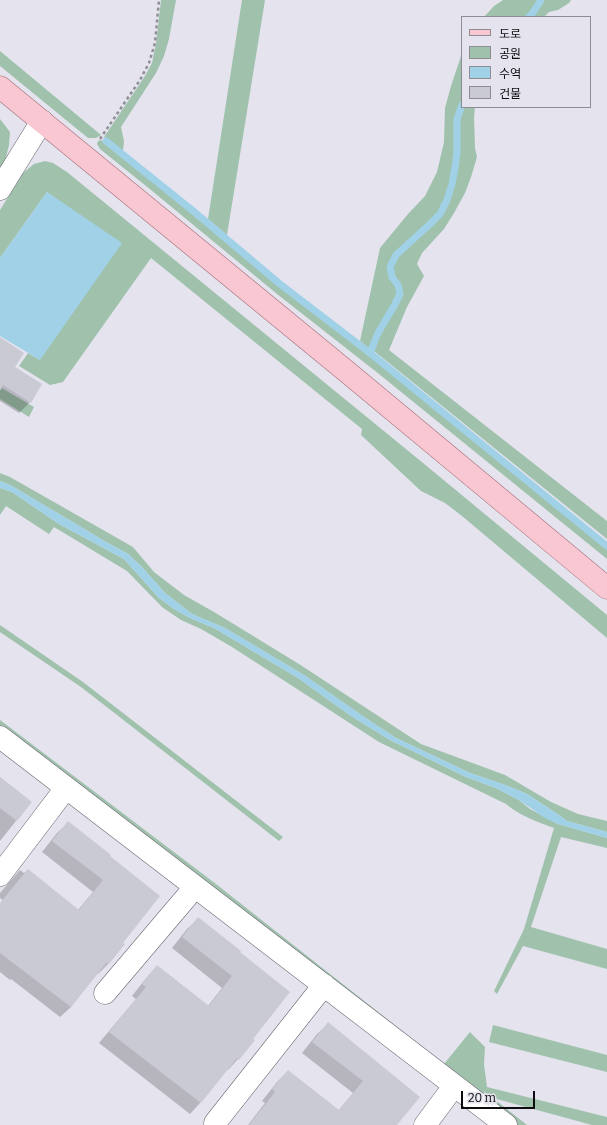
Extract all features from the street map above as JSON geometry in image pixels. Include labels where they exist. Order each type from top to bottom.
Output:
[{"type":"main road","points":[[0,87],[87,157],[607,588]]},
{"type":"street","points":[[0,189],[42,121]]},
{"type":"street","points":[[0,737],[506,1125]]},
{"type":"street","points":[[0,875],[66,788]]},
{"type":"street","points":[[105,993],[195,887]]},
{"type":"street","points":[[215,1123],[324,985]]},
{"type":"street","points":[[425,1125],[454,1086]]},
{"type":"path","points":[[87,157],[140,80],[149,63],[155,44],[159,0]]},
{"type":"green space","points":[[161,0],[176,0],[169,39],[164,56],[156,73],[121,127],[124,141],[123,151],[104,137],[145,76],[152,63]]},
{"type":"green space","points":[[242,0],[265,0],[227,235],[208,219]]},
{"type":"green space","points":[[503,0],[539,0],[531,13],[527,16],[485,16],[494,6]]},
{"type":"green space","points":[[543,0],[571,0],[558,10],[549,12],[545,16],[532,16]]},
{"type":"green space","points":[[0,51],[101,135],[96,138],[88,138],[0,66]]},
{"type":"green space","points":[[461,56],[461,101],[455,119],[455,153],[446,200],[438,213],[394,253],[388,267],[391,278],[396,285],[398,294],[376,332],[370,349],[360,341],[380,248],[425,196],[437,172],[444,142],[445,108]]},
{"type":"green space","points":[[463,108],[475,108],[475,148],[477,157],[471,177],[465,193],[444,229],[422,253],[417,264],[424,276],[407,307],[389,350],[607,521],[607,539],[374,351],[382,329],[402,295],[400,284],[394,276],[392,268],[397,256],[442,215],[449,201],[457,169],[459,120]]},
{"type":"green space","points":[[0,119],[10,132],[9,145],[5,161],[0,171]]},
{"type":"green space","points":[[101,140],[185,206],[279,285],[371,356],[607,548],[607,559],[379,374],[277,294],[100,149],[97,144],[98,141]]},
{"type":"green space","points":[[45,161],[53,163],[67,172],[607,615],[607,638],[462,516],[445,503],[421,491],[361,435],[362,429],[151,258],[63,382],[50,385],[19,366],[28,353],[40,360],[52,196],[47,192],[0,258],[0,210],[23,173],[34,164]]},
{"type":"green space","points":[[0,387],[34,407],[29,417],[0,399]]},
{"type":"green space","points":[[0,473],[10,477],[133,547],[154,572],[184,595],[299,664],[421,744],[505,775],[551,802],[578,814],[607,821],[607,832],[567,821],[527,794],[470,773],[396,738],[304,675],[225,628],[192,614],[165,593],[142,567],[128,554],[12,486],[0,481]]},
{"type":"green space","points":[[0,488],[12,492],[59,524],[124,559],[158,597],[174,609],[192,619],[214,628],[298,678],[351,716],[390,740],[466,777],[496,788],[558,824],[607,838],[607,848],[561,837],[531,927],[607,949],[607,969],[523,946],[497,994],[494,991],[524,929],[554,828],[535,821],[506,804],[379,742],[232,647],[201,629],[181,620],[162,607],[127,571],[54,527],[49,534],[6,506],[0,515]]},
{"type":"green space","points":[[0,625],[83,682],[283,837],[279,841],[81,687],[0,632]]},
{"type":"green space","points":[[0,720],[216,884],[444,1064],[470,1032],[485,1047],[484,1064],[487,1087],[607,1117],[607,1125],[592,1125],[493,1098],[527,1125],[517,1125],[0,731]]},
{"type":"green space","points":[[493,1025],[607,1055],[607,1072],[489,1042]]},
{"type":"water","points":[[47,192],[122,243],[40,360],[0,336],[0,258]]},
{"type":"water","points":[[0,481],[12,486],[128,554],[142,567],[165,593],[192,614],[225,628],[304,675],[396,738],[470,773],[527,794],[567,821],[607,832],[607,838],[558,824],[545,818],[519,800],[496,788],[466,777],[390,740],[351,716],[298,678],[214,628],[192,619],[174,609],[158,597],[124,559],[59,524],[12,492],[0,488]]},
{"type":"building","points":[[0,337],[24,353],[15,367],[42,384],[31,403],[3,385],[0,391]]},
{"type":"building","points":[[0,777],[32,802],[17,821],[0,808]]},
{"type":"building","points":[[68,821],[160,896],[123,943],[125,944],[109,964],[107,962],[71,1007],[0,953],[0,903],[28,869],[79,910],[103,880],[52,841]]},
{"type":"building","points":[[198,917],[290,992],[253,1039],[255,1040],[239,1060],[237,1058],[201,1103],[109,1032],[146,987],[142,984],[157,965],[209,1006],[232,976],[182,937]]},
{"type":"building","points":[[328,1022],[420,1097],[397,1125],[249,1125],[275,1092],[272,1089],[288,1070],[339,1110],[363,1081],[312,1042]]},
{"type":"waterway","points":[[530,16],[541,0]]},
{"type":"waterway","points":[[370,353],[378,333],[400,294],[398,285],[392,277],[390,267],[396,255],[440,214],[447,200],[455,168],[457,153],[457,119],[461,108]]},
{"type":"waterway","points":[[106,141],[192,210],[280,284],[370,353],[607,546]]}]
